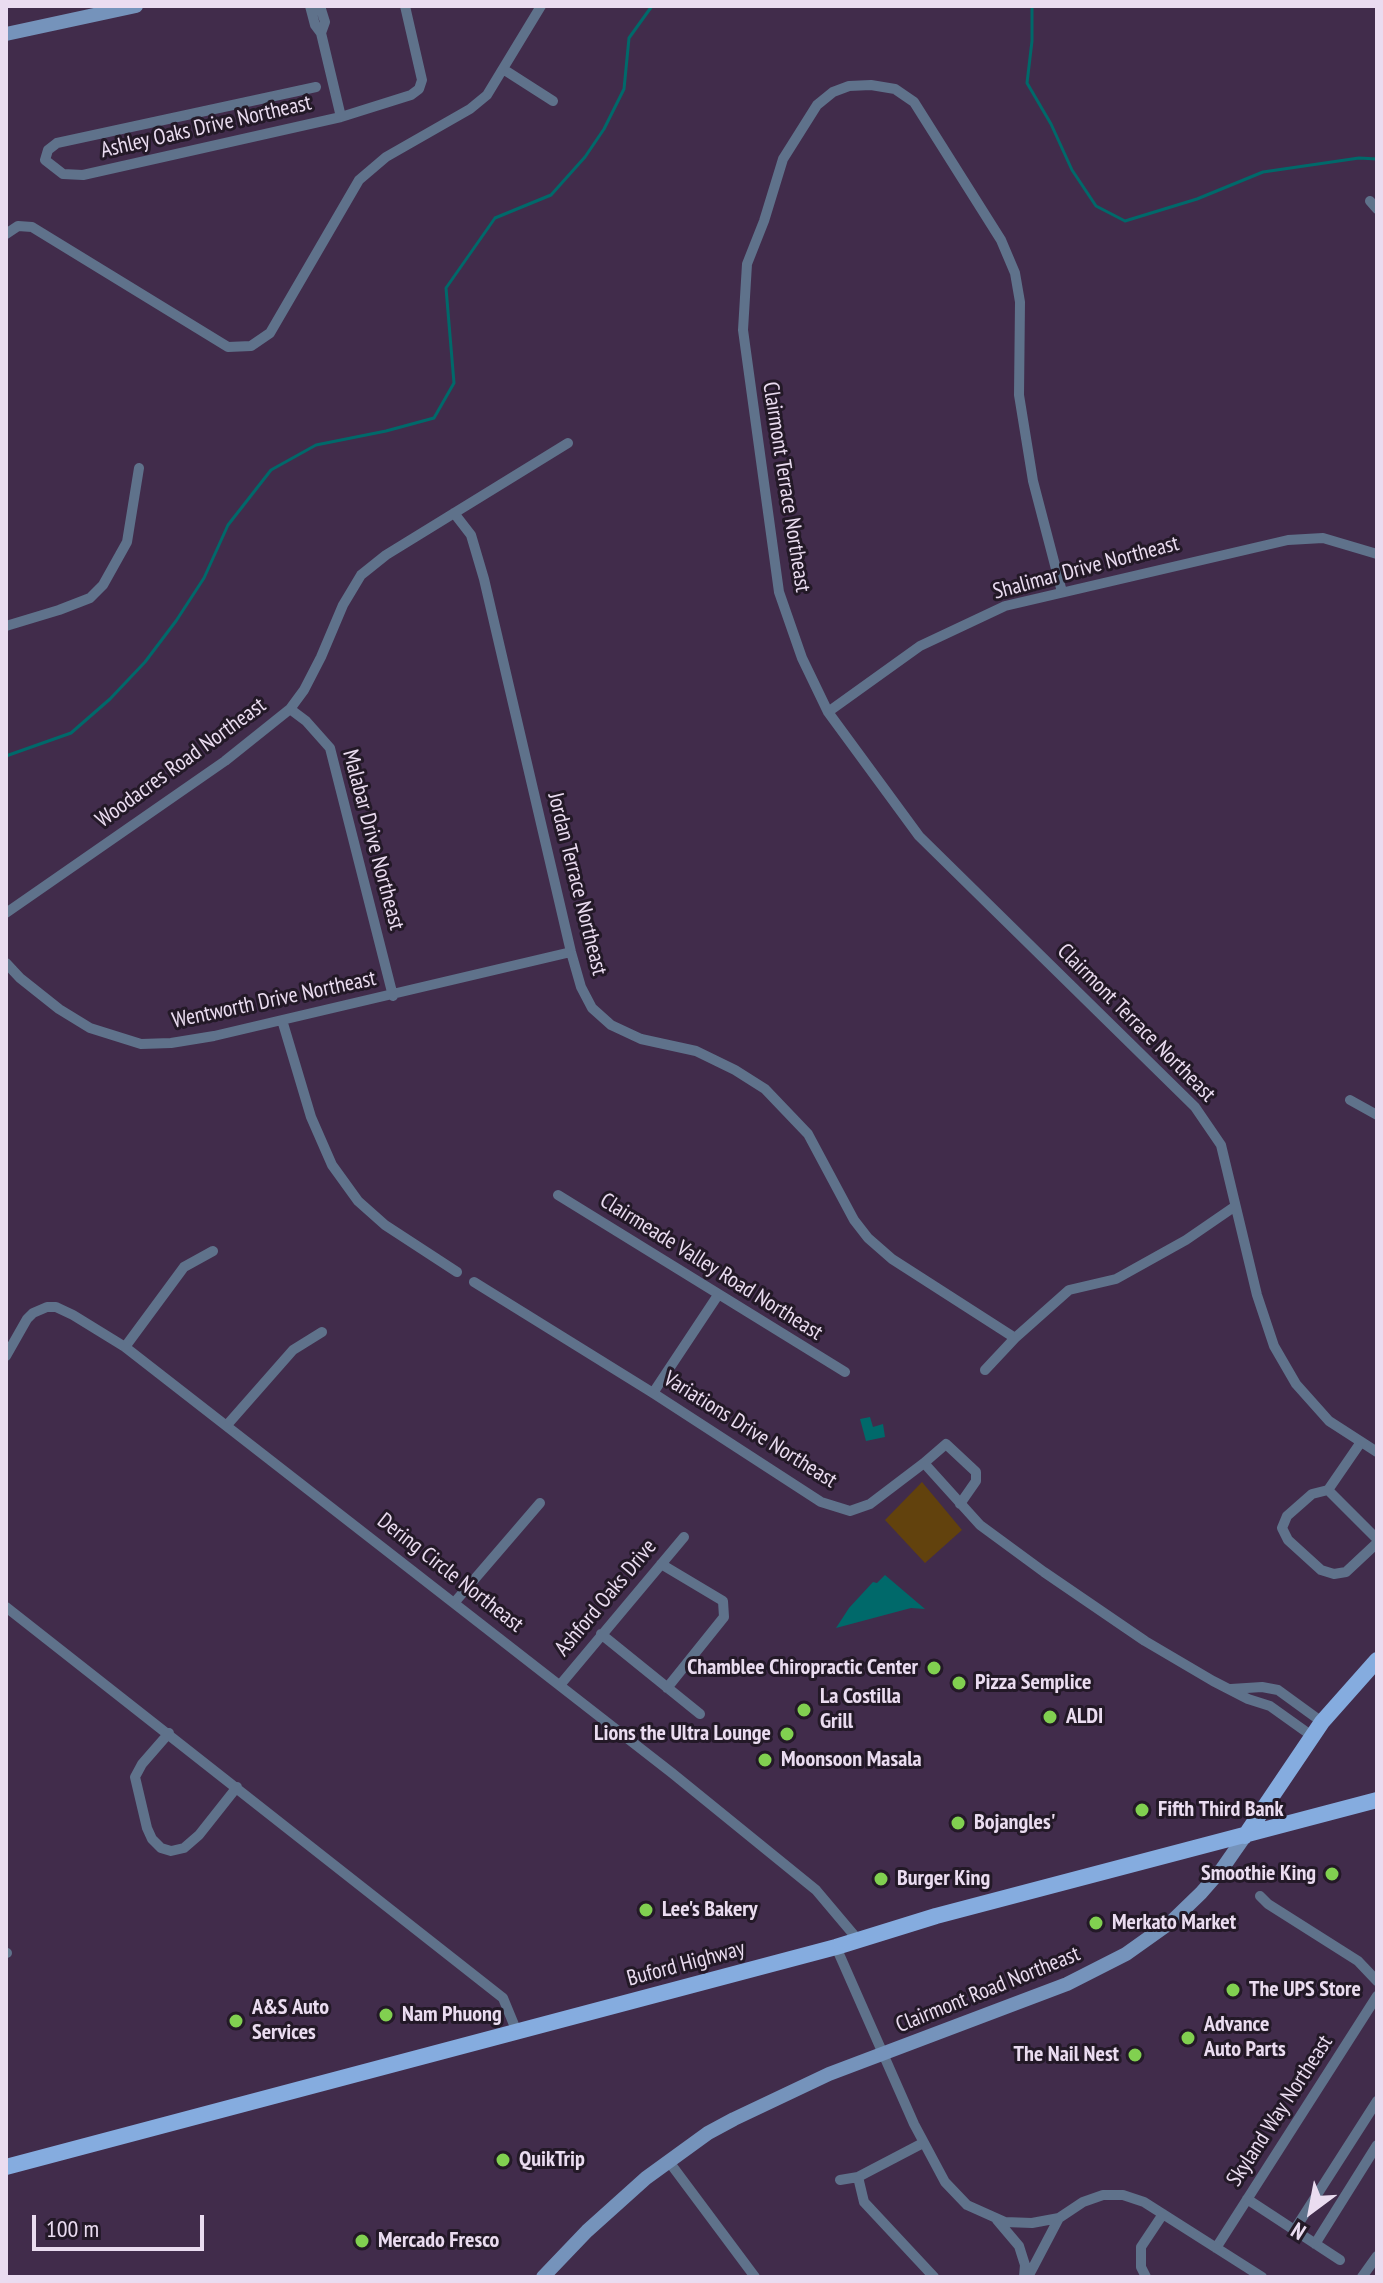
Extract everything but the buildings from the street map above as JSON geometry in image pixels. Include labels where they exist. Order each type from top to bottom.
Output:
[{"type":"main road","points":[[6,34],[136,6]]},
{"type":"main road","name":"Clairmont Road Northeast","points":[[543,2277],[615,2205],[708,2133],[797,2088],[1071,1983],[1126,1954],[1171,1922],[1222,1869],[1322,1722],[1377,1660]]},
{"type":"main road","name":"Buford Highway","points":[[6,2167],[1377,1800]]},
{"type":"street","points":[[301,6],[305,9],[310,6]]},
{"type":"street","name":"Ashley Oaks Drive Northeast","points":[[310,6],[315,25],[321,33],[341,117],[83,175],[63,174],[45,160],[48,150],[57,143],[316,87]]},
{"type":"street","name":"Ashley Oaks Drive Northeast","points":[[320,6],[325,22],[321,33]]},
{"type":"street","points":[[341,117],[411,95],[419,89],[422,80],[405,6]]},
{"type":"street","points":[[6,234],[18,226],[32,227],[228,347],[251,346],[270,333],[359,180],[386,157],[470,109],[487,95],[536,7]]},
{"type":"street","points":[[503,69],[553,101]]},
{"type":"street","name":"Clairmont Terrace Northeast","points":[[1062,592],[1033,481],[1019,395],[1020,302],[1015,273],[1001,240],[914,102],[895,89],[871,85],[849,86],[833,92],[817,105],[783,159],[747,264],[743,330],[779,592],[802,658],[828,712],[919,836],[1195,1107],[1221,1145],[1257,1295],[1274,1346],[1296,1384],[1329,1421],[1377,1452]]},
{"type":"street","name":"Woodacres Road Northeast","points":[[6,913],[225,761],[290,709],[304,690],[343,605],[361,575],[386,555],[568,443]]},
{"type":"street","points":[[6,626],[90,598],[103,585],[127,542],[139,468]]},
{"type":"street","name":"Jordan Terrace Northeast","points":[[454,513],[471,535],[484,579],[571,952],[581,987],[592,1008],[611,1025],[641,1039],[696,1051],[765,1089],[808,1134],[854,1220],[868,1238],[892,1259],[1015,1338]]},
{"type":"street","name":"Shalimar Drive Northeast","points":[[828,712],[920,646],[1005,606],[1288,540],[1323,538],[1377,554]]},
{"type":"street","name":"Malabar Drive Northeast","points":[[290,709],[306,721],[330,748],[393,996]]},
{"type":"street","name":"Wentworth Drive Northeast","points":[[6,963],[59,1009],[90,1028],[141,1044],[214,1036],[571,952]]},
{"type":"street","points":[[282,1020],[311,1117],[332,1165],[358,1201],[385,1225],[457,1272]]},
{"type":"street","points":[[1350,1100],[1377,1115]]},
{"type":"street","name":"Clairmeade Valley Road Northeast","points":[[558,1195],[845,1372]]},
{"type":"street","points":[[985,1370],[1015,1338],[1069,1290],[1116,1279],[1186,1240],[1234,1207]]},
{"type":"street","points":[[125,1347],[184,1267],[213,1251]]},
{"type":"street","name":"Variations Drive Northeast","points":[[474,1282],[821,1502],[850,1511],[870,1504],[924,1463]]},
{"type":"street","points":[[653,1393],[718,1295]]},
{"type":"street","name":"Dering Circle Northeast","points":[[6,1356],[27,1319],[39,1309],[47,1307],[56,1307],[73,1315],[125,1347],[560,1685],[816,1890],[859,1941]]},
{"type":"street","points":[[227,1425],[293,1350],[322,1332]]},
{"type":"street","points":[[1328,1490],[1377,1541],[1346,1572],[1334,1574],[1321,1570],[1288,1540],[1282,1528],[1287,1516],[1312,1494],[1328,1490],[1361,1442]]},
{"type":"street","points":[[960,1504],[976,1481],[976,1472],[946,1444],[924,1463],[960,1504],[980,1525],[1145,1641],[1201,1675],[1248,1699],[1270,1706],[1312,1736]]},
{"type":"street","points":[[454,1603],[540,1503]]},
{"type":"street","name":"Ashford Oaks Drive","points":[[560,1685],[684,1537]]},
{"type":"street","points":[[661,1564],[723,1601],[724,1617],[667,1688]]},
{"type":"street","points":[[6,1607],[503,1998],[517,2032]]},
{"type":"street","points":[[601,1634],[700,1714]]},
{"type":"street","points":[[1231,1689],[1262,1687],[1278,1690],[1322,1722]]},
{"type":"street","points":[[169,1733],[142,1764],[135,1777],[147,1828],[161,1848],[171,1851],[184,1848],[199,1835],[237,1787]]},
{"type":"street","points":[[1260,1896],[1358,1961],[1377,1981]]},
{"type":"street","points":[[836,1947],[923,2143],[945,2182],[967,2205],[1005,2222],[1032,2223],[1059,2218],[1083,2202],[1103,2195],[1123,2195],[1144,2202],[1262,2277]]},
{"type":"street","name":"Skyland Way Northeast","points":[[1216,2248],[1377,1996]]},
{"type":"street","points":[[1295,2229],[1375,2105]]},
{"type":"street","points":[[1375,2105],[1377,2122]]},
{"type":"street","points":[[840,2180],[858,2177],[923,2143]]},
{"type":"street","points":[[1315,2244],[1377,2145]]},
{"type":"street","points":[[670,2163],[755,2277]]},
{"type":"street","points":[[858,2177],[864,2202],[934,2277]]},
{"type":"street","points":[[1247,2199],[1340,2260]]},
{"type":"street","points":[[1146,2277],[1141,2267],[1141,2247],[1163,2214]]},
{"type":"street","points":[[995,2218],[1019,2246],[1026,2277]]},
{"type":"street","points":[[1026,2277],[1059,2218]]},
{"type":"street","points":[[1362,2277],[1377,2256]]},
{"type":"shaded area","points":[[870,1417],[873,1427],[883,1424],[885,1437],[866,1441],[860,1419]]},
{"type":"shaded area","points":[[922,1482],[962,1530],[925,1563],[885,1520]]},
{"type":"shaded area","points":[[885,1575],[925,1609],[911,1608],[836,1628],[849,1608],[873,1582],[877,1583]]},
{"type":"waterway","points":[[6,756],[71,733],[110,699],[145,662],[204,578],[228,525],[271,470],[316,445],[434,418],[454,383],[446,288],[495,218],[551,195],[585,157],[604,129],[624,89],[629,38],[652,6]]},
{"type":"waterway","points":[[1032,6],[1027,83],[1051,124],[1072,170],[1096,206],[1125,221],[1197,199],[1263,172],[1359,158],[1377,159]]},
{"type":"place","name":"Chamblee Chiropractic Center","points":[[934,1668]]},
{"type":"place","name":"Pizza Semplice","points":[[959,1683]]},
{"type":"place","name":"La Costilla Grill","points":[[804,1710]]},
{"type":"place","name":"ALDI","points":[[1050,1717]]},
{"type":"place","name":"Lions the Ultra Lounge","points":[[787,1734]]},
{"type":"place","name":"Moonsoon Masala","points":[[765,1760]]},
{"type":"place","name":"Fifth Third Bank","points":[[1142,1810]]},
{"type":"place","name":"Bojangles'","points":[[958,1823]]},
{"type":"place","name":"Smoothie King","points":[[1332,1874]]},
{"type":"place","name":"Burger King","points":[[881,1879]]},
{"type":"place","name":"Lee's Bakery","points":[[646,1910]]},
{"type":"place","name":"Merkato Market","points":[[1096,1923]]},
{"type":"place","name":"The UPS Store","points":[[1233,1990]]},
{"type":"place","name":"Nam Phuong","points":[[386,2015]]},
{"type":"place","name":"A&S Auto Services","points":[[236,2021]]},
{"type":"place","name":"Advance Auto Parts","points":[[1188,2038]]},
{"type":"place","name":"The Nail Nest","points":[[1135,2055]]},
{"type":"place","name":"QuikTrip","points":[[503,2160]]},
{"type":"place","name":"Mercado Fresco","points":[[362,2241]]}]
